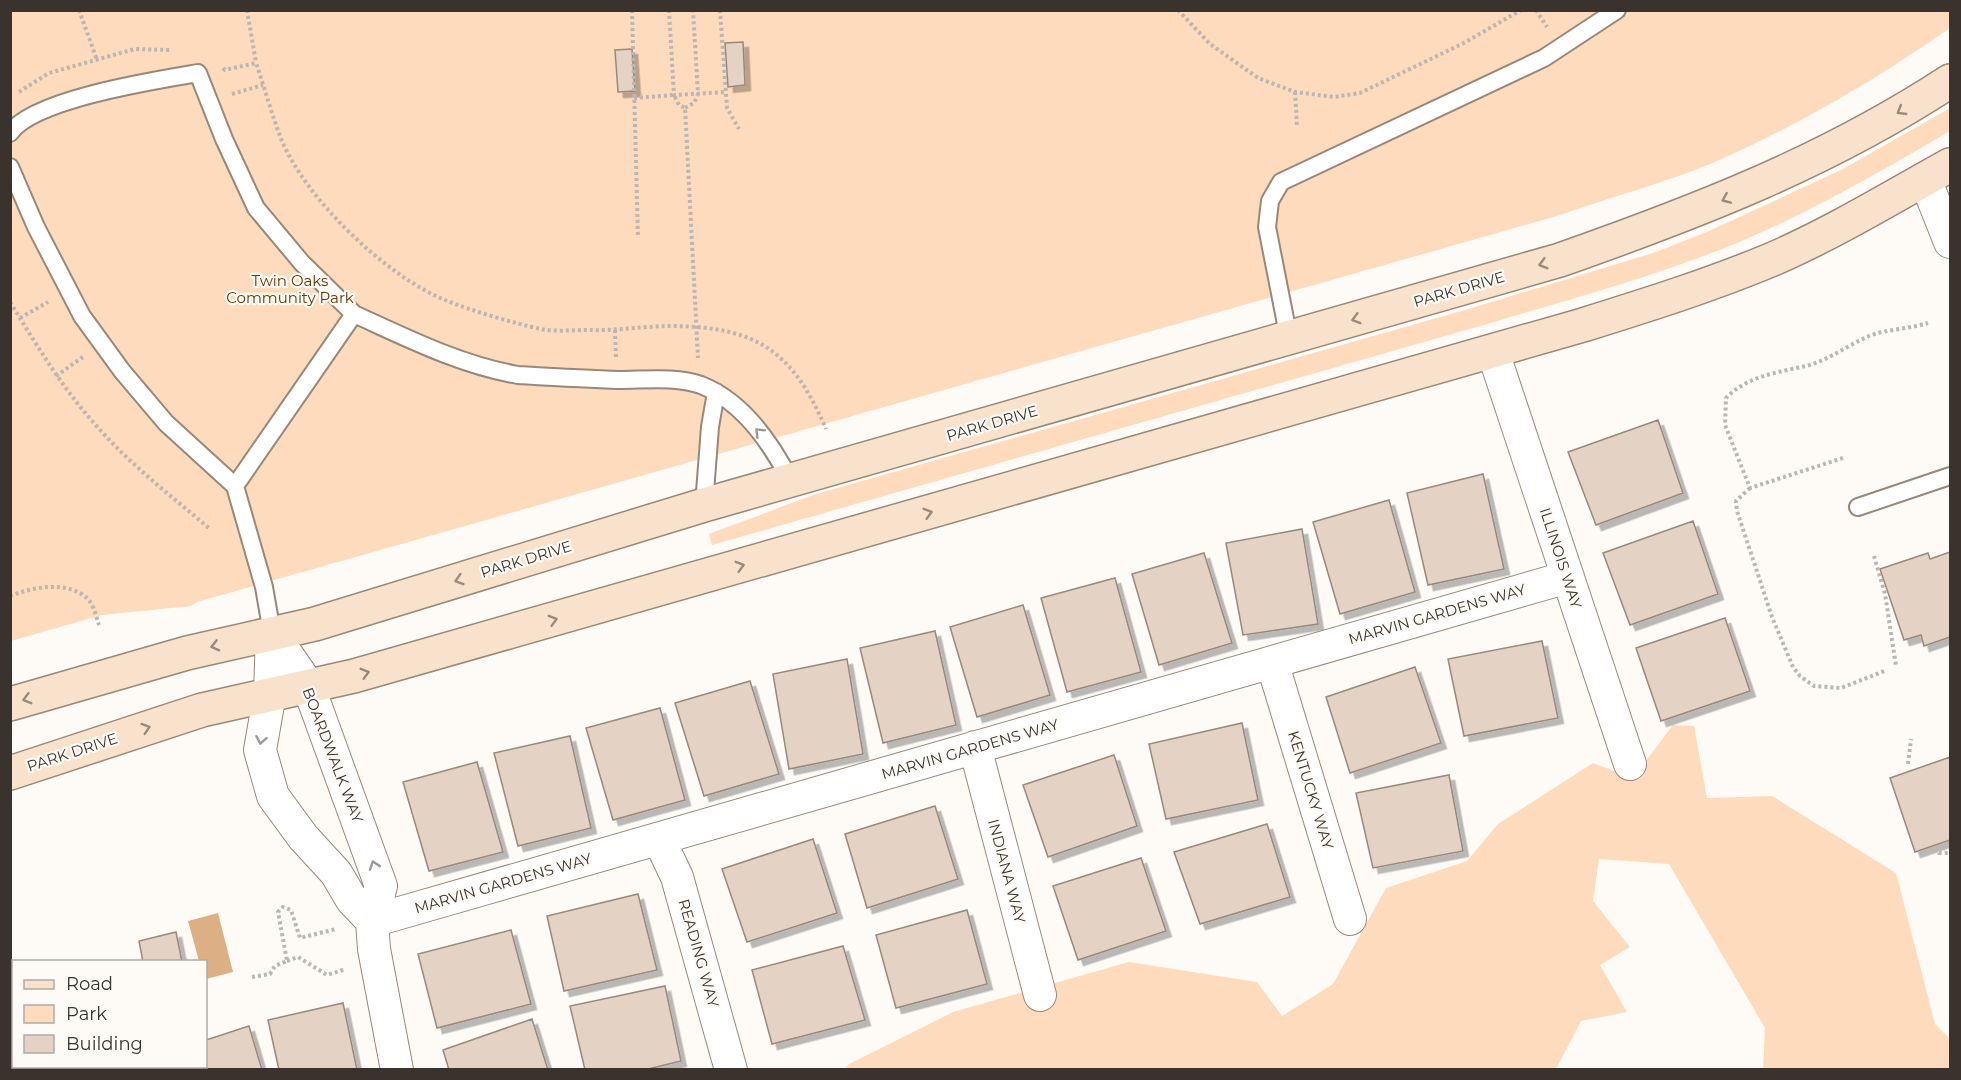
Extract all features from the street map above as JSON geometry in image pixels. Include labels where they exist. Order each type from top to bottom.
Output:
[{"type":"main road","name":"PARK DRIVE","points":[[10,704],[188,653],[315,624],[704,505],[1560,260],[1687,215],[1788,172],[1860,135],[1950,81]]},
{"type":"main road","name":"PARK DRIVE","points":[[10,773],[202,710],[354,676],[1493,352],[1693,290],[1773,258],[1843,225],[1938,172]]},
{"type":"street","points":[[1938,172],[1950,242]]},
{"type":"street","name":"ILLINOIS WAY","points":[[1493,352],[1630,764]]},
{"type":"street","name":"MARVIN GARDENS WAY","points":[[372,921],[1568,577]]},
{"type":"street","points":[[272,633],[270,693],[260,750],[273,796],[303,837],[336,873],[352,900],[372,921]]},
{"type":"street","name":"BOARDWALK WAY","points":[[272,633],[308,685],[381,886],[372,921],[374,949],[397,1070]]},
{"type":"street","name":"KENTUCKY WAY","points":[[1272,662],[1350,919]]},
{"type":"street","name":"INDIANA WAY","points":[[975,747],[1040,995]]},
{"type":"street","name":"READING WAY","points":[[659,838],[677,877],[731,1070]]},
{"type":"lane","points":[[1290,339],[1267,227],[1270,201],[1281,182],[1544,58],[1617,10]]},
{"type":"lane","points":[[10,133],[31,117],[56,105],[150,81],[198,73],[256,208],[302,263],[354,314],[436,350],[496,372],[550,377],[699,384],[716,392],[772,445],[790,480]]},
{"type":"lane","points":[[10,168],[36,227],[82,316],[166,423],[235,486],[264,587],[272,633]]},
{"type":"lane","points":[[235,486],[354,314]]},
{"type":"lane","points":[[704,505],[710,427],[716,392]]},
{"type":"lane","points":[[1858,507],[1950,476]]},
{"type":"path","points":[[78,10],[98,60]]},
{"type":"path","points":[[247,10],[256,63],[283,142],[314,193],[342,227],[390,267],[444,300],[542,329],[613,331],[673,326],[726,331],[746,337],[783,358],[804,383],[826,429]]},
{"type":"path","points":[[632,10],[633,135],[638,238]]},
{"type":"path","points":[[669,10],[674,95],[679,105],[685,108]]},
{"type":"path","points":[[685,108],[694,103],[698,94],[693,10]]},
{"type":"path","points":[[720,10],[727,108],[738,129]]},
{"type":"path","points":[[1178,10],[1198,34],[1232,62],[1271,84],[1295,92],[1326,97],[1360,93],[1464,44],[1521,10]]},
{"type":"path","points":[[10,97],[49,73],[135,50],[176,51]]},
{"type":"path","points":[[221,65],[225,70],[256,63]]},
{"type":"path","points":[[209,100],[263,85]]},
{"type":"path","points":[[634,98],[726,92]]},
{"type":"path","points":[[1295,92],[1297,126]]},
{"type":"path","points":[[685,108],[699,384]]},
{"type":"path","points":[[10,302],[56,376],[94,424],[129,459],[210,529]]},
{"type":"path","points":[[1750,488],[1725,424],[1724,408],[1730,393],[1776,370],[1807,366],[1843,352],[1869,337],[1928,323]]},
{"type":"path","points":[[56,376],[102,343]]},
{"type":"path","points":[[1843,458],[1750,488],[1736,501],[1737,512],[1772,617],[1793,668],[1805,681],[1826,688],[1841,688],[1887,670]]},
{"type":"path","points":[[1874,556],[1885,594],[1896,666]]},
{"type":"path","points":[[10,596],[36,589],[69,588],[89,600],[99,625]]},
{"type":"path","points":[[1908,764],[1911,739]]},
{"type":"path","points":[[1937,847],[1939,853],[1950,854]]},
{"type":"path","points":[[287,960],[278,912],[283,907],[291,910],[300,938],[372,921]]},
{"type":"path","points":[[252,977],[270,974],[275,966],[298,957],[327,975],[347,969],[351,980]]},
{"type":"green space","name":"Twin Oaks Community Park","points":[[11,11],[1950,11],[1950,28],[1837,100],[1748,147],[1678,176],[1557,216],[197,602],[191,606],[102,615],[11,641]]},
{"type":"green space","points":[[1950,108],[1950,131],[1898,161],[1792,218],[1737,243],[1676,266],[1487,324],[712,545],[709,534],[813,495],[1472,308],[1656,252],[1709,231],[1843,169]]},
{"type":"green space","points":[[1673,725],[1694,726],[1707,798],[1772,796],[1896,873],[1935,1024],[1950,1039],[1950,1069],[1763,1069],[1765,1028],[1669,864],[1599,859],[1593,901],[1630,947],[1600,965],[1627,1012],[1581,1021],[1556,1069],[843,1070],[849,1064],[953,1012],[1129,962],[1257,982],[1282,1016],[1333,984],[1386,888],[1467,861],[1498,824],[1593,763],[1633,778]]},
{"type":"shaded area","points":[[218,913],[233,972],[207,979],[207,960],[199,960],[188,921]]},
{"type":"building","points":[[743,42],[745,85],[728,87],[725,43]]},
{"type":"building","points":[[632,49],[635,91],[618,92],[615,50]]},
{"type":"building","points":[[1658,420],[1683,493],[1596,525],[1568,452]]},
{"type":"building","points":[[1483,474],[1504,569],[1428,585],[1407,493]]},
{"type":"building","points":[[1389,500],[1415,592],[1340,614],[1313,522]]},
{"type":"building","points":[[1693,521],[1718,594],[1630,625],[1603,553]]},
{"type":"building","points":[[1302,529],[1318,624],[1243,635],[1226,543]]},
{"type":"building","points":[[1950,552],[1950,637],[1924,646],[1921,635],[1904,640],[1880,569],[1928,553],[1930,559]]},
{"type":"building","points":[[1204,553],[1232,643],[1159,665],[1132,574]]},
{"type":"building","points":[[1115,578],[1141,672],[1067,692],[1041,598]]},
{"type":"building","points":[[1023,605],[1050,695],[977,717],[950,627]]},
{"type":"building","points":[[1725,618],[1750,691],[1661,721],[1636,648]]},
{"type":"building","points":[[935,631],[956,725],[883,743],[860,648]]},
{"type":"building","points":[[1542,641],[1558,718],[1464,736],[1448,659]]},
{"type":"building","points":[[847,659],[863,754],[789,769],[773,674]]},
{"type":"building","points":[[1415,667],[1441,743],[1350,773],[1326,697]]},
{"type":"building","points":[[750,681],[779,774],[704,796],[675,703]]},
{"type":"building","points":[[660,708],[685,800],[613,820],[586,728]]},
{"type":"building","points":[[1242,723],[1258,800],[1166,819],[1149,744]]},
{"type":"building","points":[[570,736],[591,828],[518,846],[494,753]]},
{"type":"building","points":[[1114,755],[1137,826],[1048,857],[1023,785]]},
{"type":"building","points":[[1950,757],[1950,840],[1915,852],[1890,778]]},
{"type":"building","points":[[477,762],[503,852],[429,871],[403,782]]},
{"type":"building","points":[[1449,775],[1463,851],[1373,868],[1356,793]]},
{"type":"building","points":[[935,806],[958,879],[867,908],[845,834]]},
{"type":"building","points":[[1267,824],[1290,897],[1200,924],[1174,852]]},
{"type":"building","points":[[813,839],[837,913],[747,942],[722,869]]},
{"type":"building","points":[[1141,858],[1166,931],[1078,960],[1053,886]]},
{"type":"building","points":[[638,894],[657,970],[564,991],[547,916]]},
{"type":"building","points":[[967,910],[987,984],[896,1008],[876,935]]},
{"type":"building","points":[[511,930],[531,1004],[437,1028],[418,954]]},
{"type":"building","points":[[176,932],[182,960],[143,960],[139,941]]},
{"type":"building","points":[[843,946],[865,1020],[772,1044],[752,970]]},
{"type":"building","points":[[665,986],[681,1061],[644,1070],[585,1070],[570,1006]]},
{"type":"building","points":[[343,1003],[357,1070],[279,1070],[268,1020]]},
{"type":"building","points":[[532,1019],[548,1070],[449,1070],[443,1050]]},
{"type":"building","points":[[249,1026],[262,1070],[182,1070],[182,1068],[207,1068],[207,1040]]}]
